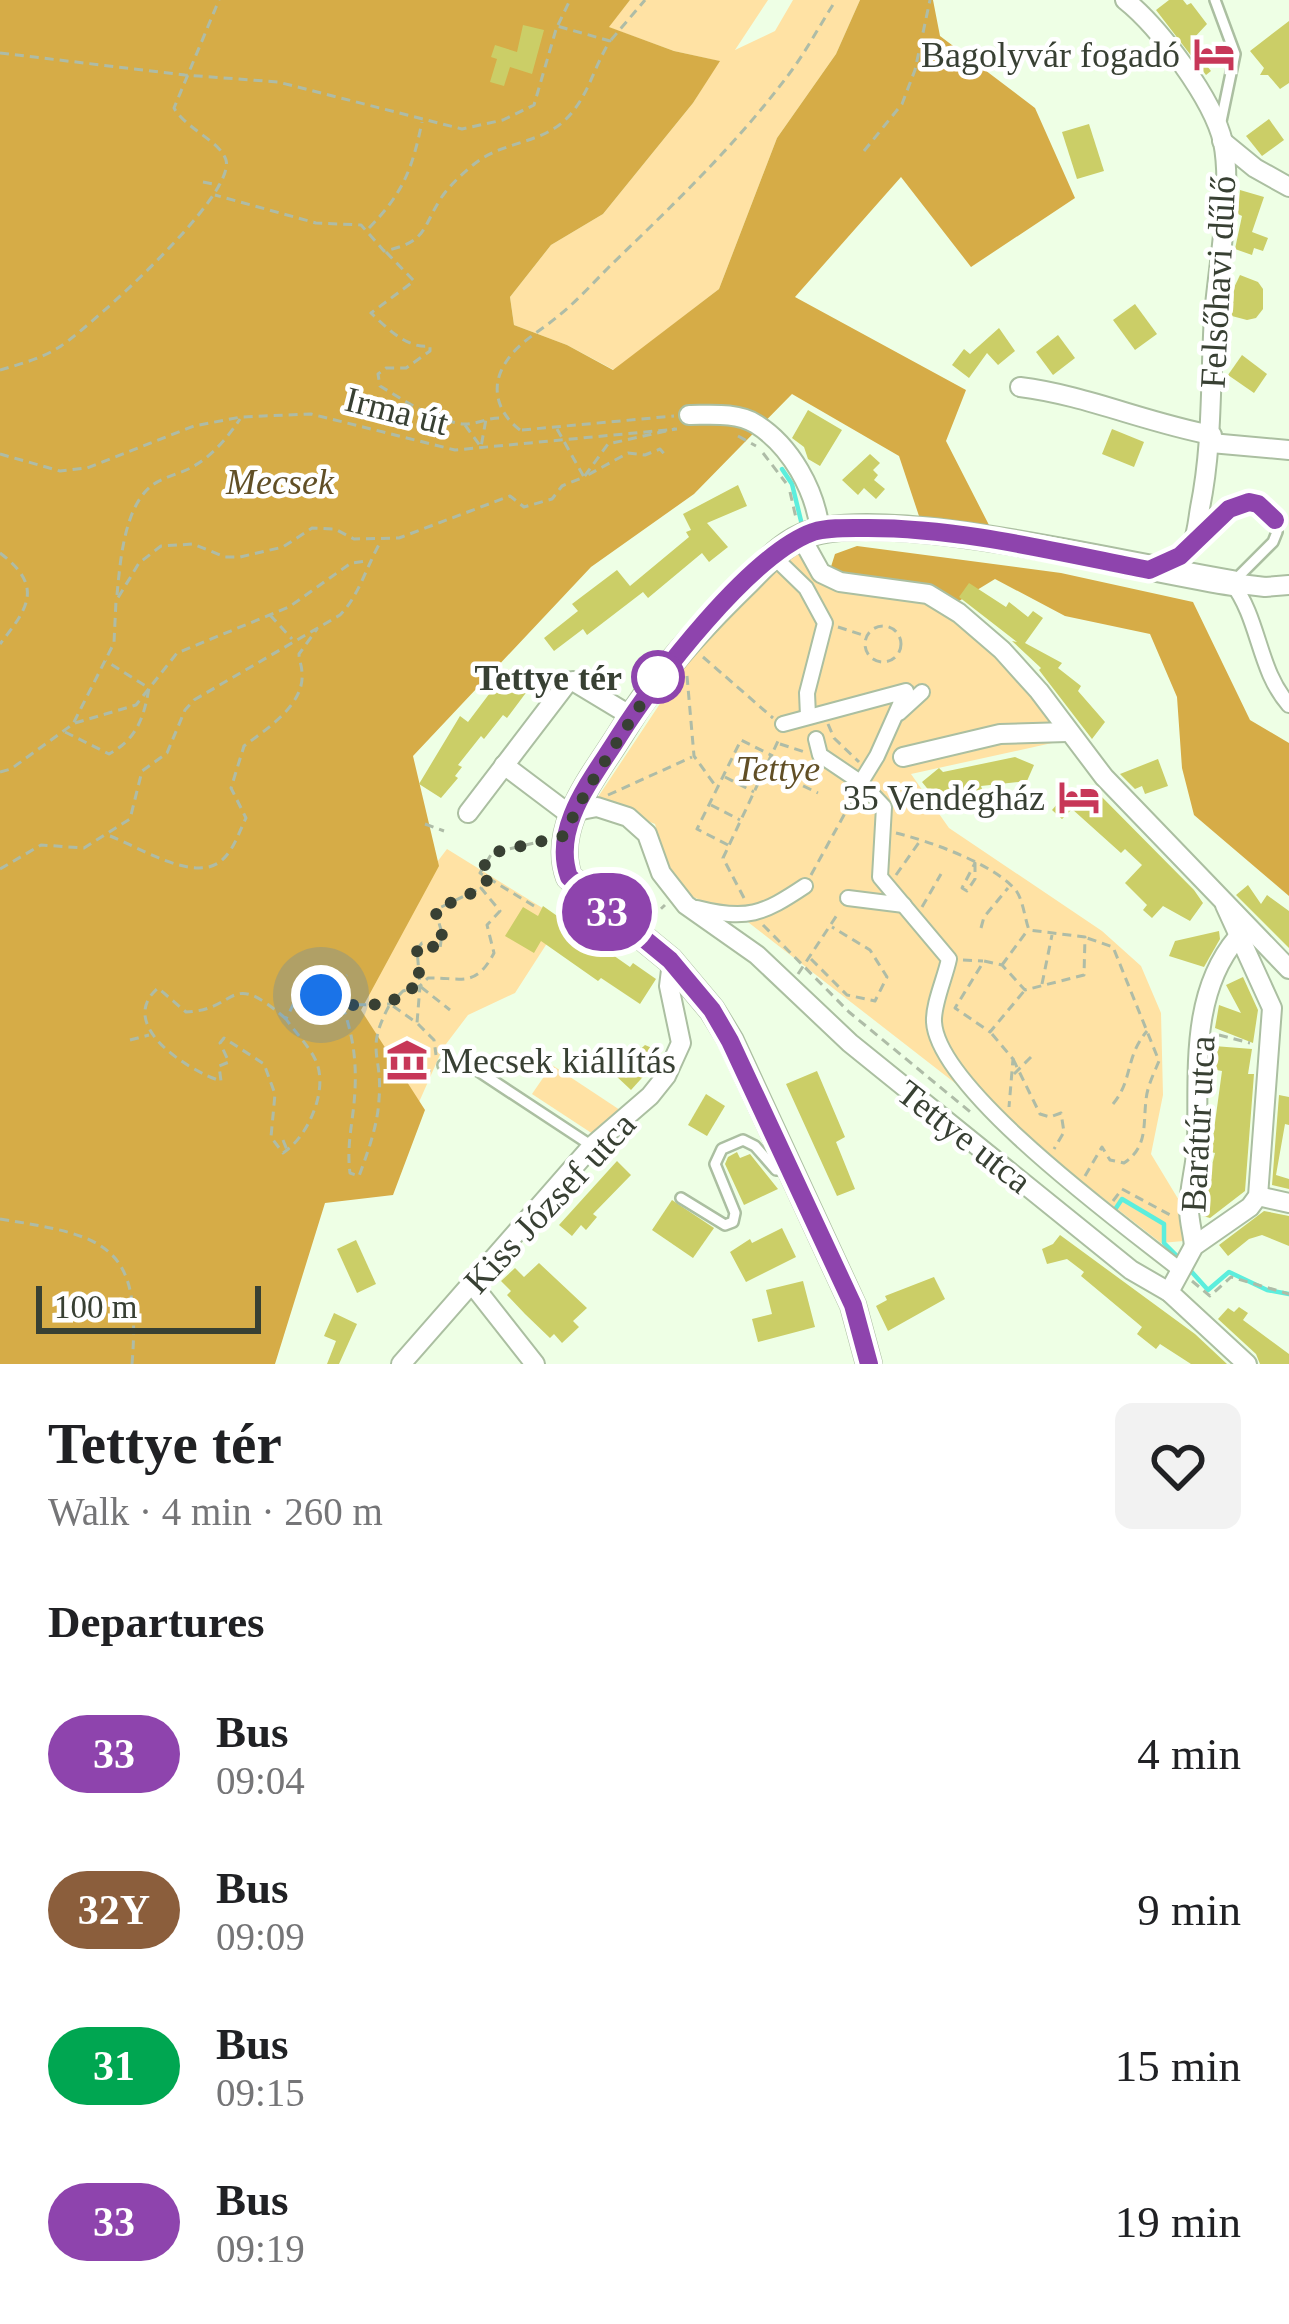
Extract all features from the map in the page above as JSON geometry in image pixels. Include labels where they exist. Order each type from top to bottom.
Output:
[{"type":"street","name":"Felsőhavi dűlő","points":[[1125,0],[1142,14],[1195,84],[1220,136],[1223,224],[1210,373],[1212,439],[1192,543]]},
{"type":"street","points":[[1220,136],[1255,168],[1289,187]]},
{"type":"street","points":[[1020,387],[1051,391],[1239,449],[1289,450]]},
{"type":"street","points":[[685,424],[726,415],[755,424],[807,481],[808,538],[820,573],[840,582],[928,595],[959,613],[1015,663],[1104,777],[1289,969]]},
{"type":"street","points":[[869,1364],[853,1305],[712,1010],[672,962],[569,877],[563,860],[577,818],[631,716],[674,656],[773,556],[808,538],[910,529],[1232,583],[1289,584]]},
{"type":"street","points":[[1149,570],[1180,556],[1192,543]]},
{"type":"street","points":[[773,556],[806,588],[825,623],[807,694],[816,714]]},
{"type":"street","points":[[1232,583],[1247,602],[1273,683],[1289,705]]},
{"type":"street","points":[[468,813],[568,682],[631,716]]},
{"type":"street","points":[[783,724],[906,691],[865,782]]},
{"type":"street","points":[[895,716],[922,692]]},
{"type":"street","points":[[903,757],[1000,734],[1067,732]]},
{"type":"street","points":[[816,739],[820,755],[865,782],[884,807],[880,877],[949,959],[934,1024],[952,1065],[1009,1131],[1078,1188],[1186,1254]]},
{"type":"street","points":[[504,765],[577,818],[628,817],[647,835],[661,873],[682,899],[727,916],[752,914],[772,909],[805,886]]},
{"type":"street","points":[[848,898],[907,909]]},
{"type":"street","name":"Tettye utca","points":[[682,899],[757,955],[850,1043],[970,1142],[1131,1270],[1168,1292],[1247,1364]]},
{"type":"street","points":[[1168,1292],[1186,1254],[1258,1196],[1272,1008],[1223,900]]},
{"type":"street","name":"Barátúr utca","points":[[1186,1254],[1197,1151],[1200,1031],[1225,953],[1238,938]]},
{"type":"street","name":"Kiss József utca","points":[[401,1364],[592,1146],[650,1096],[675,1060],[681,1043],[669,986],[672,962]]},
{"type":"street","points":[[1267,1070],[1289,1070]]},
{"type":"street","points":[[1258,1196],[1289,1203]]},
{"type":"street","points":[[472,1284],[535,1364]]},
{"type":"lane","points":[[1215,0],[1235,54],[1220,136]]},
{"type":"lane","points":[[1192,543],[1229,509],[1249,502],[1268,510],[1277,532],[1273,542],[1232,583]]},
{"type":"lane","points":[[442,1065],[469,1065],[592,1146]]},
{"type":"lane","points":[[680,1198],[713,1220],[725,1225],[733,1222],[735,1214],[715,1164],[722,1149],[743,1140],[754,1145],[776,1170],[792,1171]]},
{"type":"path","points":[[0,370],[61,346],[157,260],[215,195],[226,158],[183,123],[174,108],[219,0]]},
{"type":"path","points":[[0,52],[278,82],[462,129],[503,120],[534,104],[557,26],[570,0]]},
{"type":"path","points":[[384,251],[419,238],[452,183],[483,157],[547,133],[566,119],[589,89],[610,41],[645,0]]},
{"type":"path","points":[[504,418],[497,382],[518,346],[560,315],[731,143],[794,68],[836,0]]},
{"type":"path","points":[[864,151],[902,104],[915,70],[930,0]]},
{"type":"path","points":[[557,26],[610,41]]},
{"type":"path","points":[[368,230],[411,170],[423,119]]},
{"type":"path","points":[[203,182],[220,186]]},
{"type":"path","points":[[215,195],[316,224],[361,225],[368,230],[414,281],[371,313],[417,347],[430,346],[430,351],[406,368],[386,368],[378,374],[380,386],[420,410],[465,424],[486,417],[504,418],[520,430],[685,424]]},
{"type":"path","name":"Irma út","points":[[3,455],[60,471],[87,468],[194,426],[241,417],[311,414],[455,451],[685,424]]},
{"type":"path","points":[[74,724],[114,643],[121,557],[136,507],[150,486],[196,465],[228,437],[241,417]]},
{"type":"path","points":[[481,448],[486,417]]},
{"type":"path","points":[[465,424],[481,448]]},
{"type":"path","points":[[584,477],[608,444],[685,424]]},
{"type":"path","points":[[556,427],[584,477]]},
{"type":"path","points":[[538,429],[539,441]]},
{"type":"path","points":[[519,443],[520,430]]},
{"type":"path","points":[[736,435],[760,448],[789,488],[808,538]]},
{"type":"path","points":[[116,601],[140,562],[161,546],[193,544],[225,557],[240,557],[283,547],[312,528],[335,529],[355,539],[412,536],[426,525],[510,496],[524,507],[552,499],[562,486],[628,453],[645,455],[660,449],[667,457]]},
{"type":"path","points":[[0,466],[3,455]]},
{"type":"path","points":[[0,869],[41,845],[85,848],[130,819],[142,770],[167,753],[194,700],[317,628],[353,601],[382,540]]},
{"type":"path","points":[[0,553],[24,579],[29,593],[28,608],[0,644]]},
{"type":"path","points":[[0,772],[74,724],[136,705],[177,652],[289,607],[351,563],[370,561]]},
{"type":"path","points":[[270,615],[294,640]]},
{"type":"path","points":[[825,623],[867,636]]},
{"type":"path","points":[[109,835],[190,870],[223,860],[246,818],[231,788],[244,746],[267,731],[290,704],[303,675],[298,654],[317,628]]},
{"type":"path","points":[[876,628],[894,629],[901,640],[900,652],[891,661],[873,659],[866,649],[867,636],[876,628]]},
{"type":"path","points":[[702,656],[783,724],[773,756],[723,858],[752,914],[849,1012],[977,1118]]},
{"type":"path","points":[[105,660],[149,688]]},
{"type":"path","points":[[687,674],[694,756],[718,788]]},
{"type":"path","points":[[64,730],[110,754],[127,745],[136,730],[149,688]]},
{"type":"path","points":[[816,714],[865,782]]},
{"type":"path","points":[[729,845],[697,829],[741,740],[773,756]]},
{"type":"path","points":[[778,744],[820,755]]},
{"type":"path","points":[[533,906],[480,873],[492,853],[577,818],[620,788],[694,756]]},
{"type":"path","points":[[776,773],[818,793]]},
{"type":"path","points":[[724,776],[755,793]]},
{"type":"path","points":[[710,804],[741,820]]},
{"type":"path","points":[[805,886],[843,811]]},
{"type":"path","points":[[425,824],[444,831]]},
{"type":"path","points":[[882,830],[937,849],[954,848],[1010,886],[1016,891],[1028,930]]},
{"type":"path","points":[[885,883],[920,841]]},
{"type":"path","points":[[907,909],[924,906],[941,874]]},
{"type":"path","points":[[417,1023],[417,949],[422,943],[440,949],[442,933],[435,910],[481,889],[488,879]]},
{"type":"path","points":[[981,928],[984,917],[1010,886]]},
{"type":"path","points":[[334,987],[353,1037],[356,1089],[346,1142],[354,1178],[362,1169],[377,1114],[380,1094],[374,1041],[390,1004],[428,978],[459,983],[485,970],[494,953],[488,925],[500,911],[481,889]]},
{"type":"path","points":[[636,933],[682,899]]},
{"type":"path","points":[[810,958],[847,995],[875,1001],[887,977],[870,950],[830,926]]},
{"type":"path","points":[[1028,930],[1085,937],[1113,946],[1159,1061],[1146,1096],[1144,1138],[1136,1155],[1124,1163],[1109,1160],[1102,1148],[1078,1188]]},
{"type":"path","points":[[1002,965],[1028,930]]},
{"type":"path","points":[[1042,986],[1052,933]]},
{"type":"path","points":[[990,1032],[1025,990],[1084,975],[1085,937]]},
{"type":"path","points":[[949,959],[1002,965],[1025,990]]},
{"type":"path","points":[[984,962],[955,1008],[990,1032],[1013,1059],[1040,1114],[1061,1113],[1064,1132],[1052,1153],[1058,1165],[1055,1169]]},
{"type":"path","points":[[286,1019],[296,999],[321,995],[346,975]]},
{"type":"path","points":[[420,986],[450,1010]]},
{"type":"path","points":[[158,988],[186,1012],[199,1011],[235,992],[259,994],[286,1019],[315,1060],[319,1075],[313,1115],[287,1152],[272,1137],[275,1094],[264,1064],[221,1039],[229,1061],[219,1066],[221,1081],[195,1073],[151,1035],[145,1020],[150,995],[158,988]]},
{"type":"path","points":[[341,1000],[352,1005],[390,1004],[417,1023],[438,1051],[428,1073],[417,1066]]},
{"type":"path","points":[[1113,1104],[1124,1091],[1133,1047],[1148,1030]]},
{"type":"path","points":[[1200,1031],[1269,1047]]},
{"type":"path","points":[[434,1040],[440,1034]]},
{"type":"path","points":[[130,1040],[151,1035]]},
{"type":"path","points":[[1012,1075],[1033,1055]]},
{"type":"path","points":[[1009,1131],[1013,1059]]},
{"type":"path","points":[[283,1140],[287,1152]]},
{"type":"path","points":[[1122,1189],[1186,1254],[1210,1296],[1231,1277],[1289,1294]]},
{"type":"path","points":[[0,1219],[66,1229],[107,1248],[122,1263],[135,1325],[132,1364]]},
{"type":"green space","name":"Mecsek","points":[[0,0],[630,0],[609,27],[674,51],[720,61],[693,103],[603,214],[551,245],[510,297],[514,325],[567,345],[613,370],[719,289],[777,138],[836,54],[860,0],[933,0],[940,36],[1035,108],[1075,198],[971,267],[901,177],[795,297],[966,390],[946,441],[990,527],[921,522],[899,456],[792,394],[694,494],[591,567],[413,756],[439,866],[361,1010],[425,1110],[393,1195],[325,1203],[275,1364],[0,1364]]},
{"type":"green space","points":[[630,0],[768,0],[735,50],[775,31],[793,0],[860,0],[836,54],[777,138],[719,289],[614,370],[514,325],[510,297],[551,245],[603,214],[693,103],[719,61],[674,51],[608,27]]},
{"type":"green space","points":[[857,546],[1061,573],[1193,602],[1250,720],[1289,743],[1289,896],[1194,815],[1182,768],[1177,697],[1150,634],[1065,616],[995,579],[959,601],[872,578],[829,573],[835,554]]},
{"type":"green space","name":"Tettye","points":[[800,550],[827,584],[921,598],[975,634],[1040,704],[1049,721],[1052,743],[911,774],[949,828],[1102,931],[1141,966],[1161,1013],[1163,1095],[1151,1154],[1180,1202],[1195,1240],[1161,1243],[744,919],[688,894],[668,868],[655,824],[596,800],[685,666],[753,588]]},
{"type":"green space","points":[[447,849],[562,920],[515,993],[468,1015],[443,1048],[380,1190],[171,915],[368,953]]},
{"type":"green space","points":[[552,1065],[623,1112],[593,1134],[532,1094]]},
{"type":"building","points":[[1169,0],[1191,3],[1207,24],[1193,39],[1197,45],[1193,48],[1211,71],[1206,75],[1156,10]]},
{"type":"building","points":[[1289,21],[1289,83],[1280,89],[1268,75],[1260,75],[1264,68],[1250,51]]},
{"type":"building","points":[[523,25],[544,30],[532,74],[510,67],[504,86],[490,82],[497,59],[491,57],[495,45],[517,52]]},
{"type":"building","points":[[1269,119],[1284,140],[1262,156],[1246,136]]},
{"type":"building","points":[[1089,124],[1104,171],[1077,179],[1062,132]]},
{"type":"building","points":[[1240,190],[1264,197],[1252,232],[1268,238],[1263,251],[1254,248],[1252,255],[1235,249],[1242,216],[1238,214]]},
{"type":"building","points":[[1240,275],[1263,289],[1263,309],[1256,318],[1228,315]]},
{"type":"building","points":[[1135,304],[1157,334],[1135,350],[1113,320]]},
{"type":"building","points":[[999,328],[1015,351],[998,365],[987,353],[969,378],[952,365],[964,349],[970,354]]},
{"type":"building","points":[[1058,335],[1075,358],[1053,375],[1036,352]]},
{"type":"building","points":[[1242,355],[1267,374],[1254,393],[1228,375]]},
{"type":"building","points":[[808,410],[842,430],[820,466],[792,438]]},
{"type":"building","points":[[1112,429],[1144,442],[1134,467],[1102,454]]},
{"type":"building","points":[[870,454],[880,463],[873,470],[878,475],[874,480],[885,489],[876,499],[864,488],[858,495],[842,480]]},
{"type":"building","points":[[738,485],[747,506],[707,523],[728,547],[709,562],[702,553],[648,598],[643,592],[587,635],[583,629],[554,651],[544,638],[578,611],[572,604],[617,570],[630,586],[689,537],[686,532],[691,530],[683,514]]},
{"type":"building","points":[[969,583],[1006,607],[1009,602],[1028,617],[1033,611],[1043,618],[1025,643],[1062,663],[1058,668],[1081,686],[1078,691],[1105,722],[1092,739],[1041,668],[1012,641],[1017,642],[959,597]]},
{"type":"building","points":[[508,669],[531,686],[507,718],[503,715],[484,739],[481,736],[458,765],[462,767],[458,778],[441,798],[419,784],[460,716],[468,722]]},
{"type":"building","points":[[1015,757],[1034,765],[1027,781],[981,786],[963,794],[961,786],[939,803],[922,782],[939,768],[943,772]]},
{"type":"building","points":[[1158,759],[1168,786],[1145,794],[1142,786],[1135,789],[1120,774]]},
{"type":"building","points":[[1090,785],[1194,890],[1203,903],[1190,921],[1163,906],[1152,918],[1143,910],[1147,905],[1125,883],[1142,865],[1125,849],[1121,853],[1072,809],[1062,819],[1052,810],[1066,794]]},
{"type":"building","points":[[1248,885],[1261,904],[1267,895],[1289,911],[1289,948],[1236,895]]},
{"type":"building","points":[[543,906],[630,967],[633,963],[656,979],[640,1004],[541,941],[534,953],[505,936],[523,907],[538,916]]},
{"type":"building","points":[[1219,931],[1220,939],[1204,967],[1169,956],[1175,941]]},
{"type":"building","points":[[1243,977],[1258,1010],[1253,1043],[1215,1028],[1219,1005],[1241,1013],[1226,985]]},
{"type":"building","points":[[645,1045],[659,1051],[659,1059],[631,1090],[614,1074]]},
{"type":"building","points":[[1214,1046],[1252,1049],[1248,1074],[1254,1074],[1245,1191],[1210,1218],[1203,1216],[1203,1202],[1215,1153],[1211,1152],[1222,1071],[1211,1069]]},
{"type":"building","points":[[817,1071],[845,1137],[836,1142],[855,1189],[837,1196],[786,1084]]},
{"type":"building","points":[[706,1094],[725,1106],[707,1136],[688,1125]]},
{"type":"building","points":[[1279,1095],[1289,1097],[1289,1125],[1285,1124],[1276,1175],[1289,1179],[1289,1189],[1272,1185]]},
{"type":"building","points":[[737,1152],[740,1158],[750,1154],[778,1189],[744,1205],[725,1164]]},
{"type":"building","points":[[617,1161],[631,1175],[593,1214],[597,1217],[586,1230],[581,1225],[572,1236],[559,1225]]},
{"type":"building","points":[[672,1200],[714,1228],[693,1258],[652,1230]]},
{"type":"building","points":[[1264,1211],[1289,1216],[1289,1246],[1262,1235],[1228,1256],[1219,1245]]},
{"type":"building","points":[[782,1228],[796,1257],[746,1282],[730,1252]]},
{"type":"building","points":[[1060,1235],[1195,1334],[1227,1364],[1191,1364],[1160,1344],[1156,1349],[1137,1334],[1142,1327],[1081,1276],[1084,1272],[1067,1259],[1047,1264],[1042,1249]]},
{"type":"building","points":[[356,1240],[376,1284],[357,1293],[337,1249]]},
{"type":"building","points":[[539,1263],[587,1308],[573,1321],[579,1327],[562,1343],[525,1314],[501,1281],[515,1268],[524,1277]]},
{"type":"building","points":[[934,1277],[945,1299],[888,1331],[876,1306],[887,1300],[885,1296]]},
{"type":"building","points":[[803,1281],[815,1327],[758,1342],[752,1319],[772,1314],[766,1290]]},
{"type":"building","points":[[1239,1307],[1248,1313],[1243,1320],[1289,1354],[1289,1364],[1260,1364],[1256,1354],[1218,1319],[1228,1308],[1234,1312]]},
{"type":"building","points":[[334,1313],[357,1324],[339,1364],[327,1364],[336,1341],[324,1336]]},
{"type":"waterway","points":[[782,469],[792,484],[802,525]]},
{"type":"waterway","points":[[1114,1211],[1122,1199],[1164,1224],[1164,1243],[1182,1261]]},
{"type":"waterway","points":[[1190,1270],[1208,1290],[1229,1272],[1267,1290],[1289,1294]]},
{"type":"bus line","name":"33","points":[[869,1364],[853,1305],[730,1041],[712,1010],[670,960],[569,877],[563,836],[609,752],[674,656],[773,556],[801,537],[820,530],[910,529],[1149,570],[1180,556],[1239,505],[1258,504],[1275,520]]},
{"type":"place","name":"Bagolyvár fogadó","points":[[1214,54]]},
{"type":"place","name":"Tettye tér","points":[[658,677]]},
{"type":"place","name":"35 Vendégház","points":[[1079,797]]},
{"type":"place","name":"Mecsek kiállítás","points":[[407,1060]]},
{"type":"route","points":[[321,995],[334,987],[341,1000],[352,1005],[390,1004],[403,991],[420,986],[417,949],[422,943],[440,949],[442,933],[435,910],[481,889],[488,879],[480,873],[492,853],[563,836],[658,677]]}]
